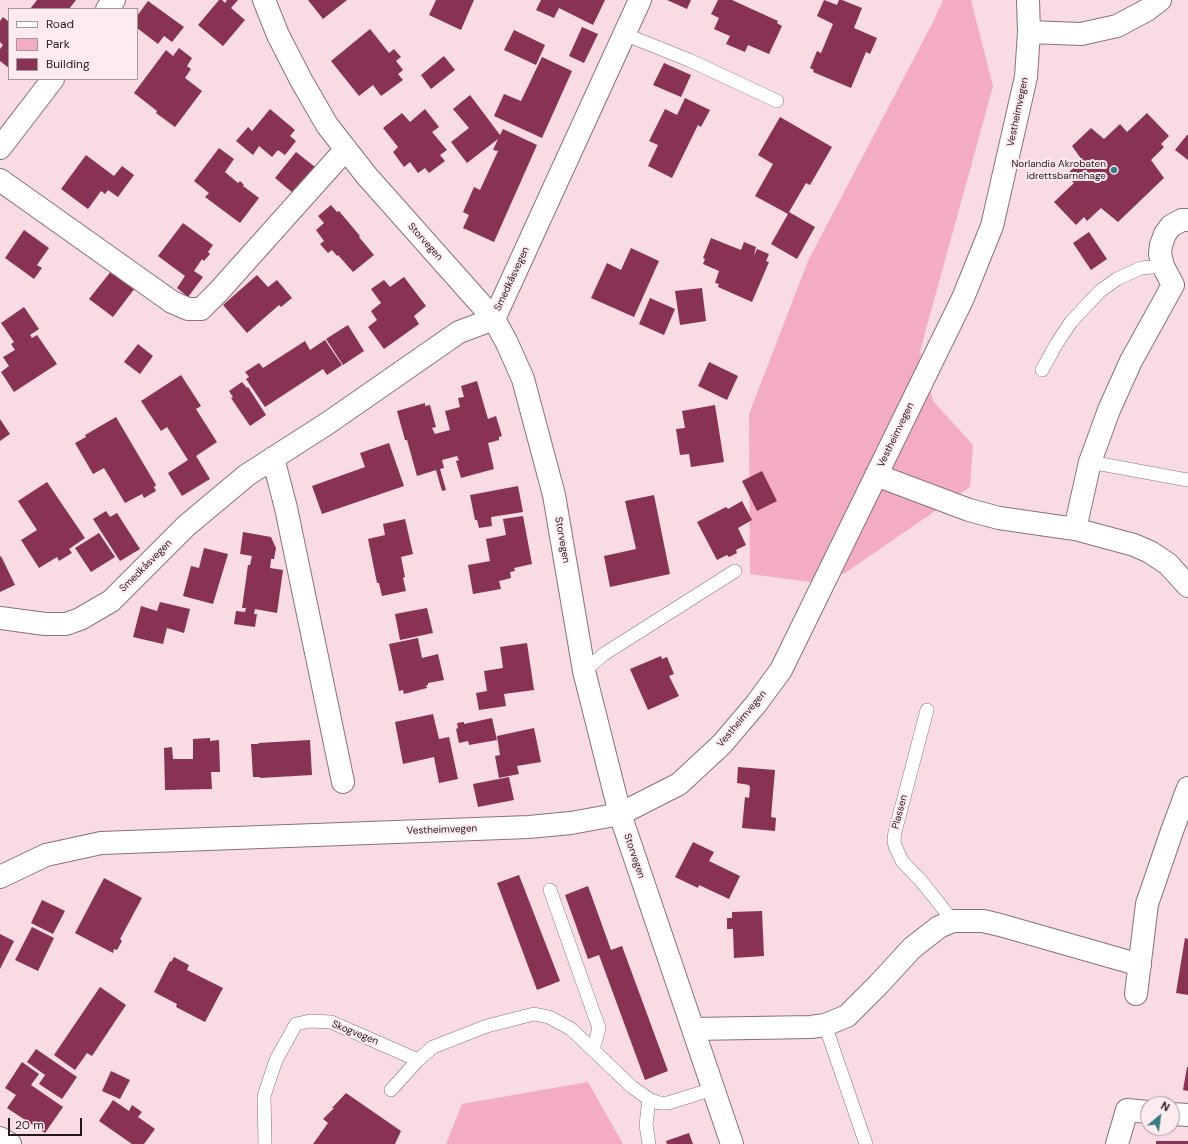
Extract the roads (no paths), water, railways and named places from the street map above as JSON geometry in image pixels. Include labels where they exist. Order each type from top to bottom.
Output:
[{"type":"street","points":[[108,8],[114,0]]},
{"type":"street","name":"Storvegen","points":[[264,0],[278,35],[301,80],[327,125],[366,175],[494,319],[507,343],[523,379],[554,495],[584,671],[620,814],[732,1144]]},
{"type":"street","name":"Smedkåsvegen","points":[[0,618],[45,624],[66,624],[80,619],[111,601],[186,526],[247,475],[328,423],[459,332],[494,319],[640,0]]},
{"type":"street","name":"Vestheimvegen","points":[[0,877],[46,855],[101,843],[530,827],[571,822],[620,814],[679,784],[722,744],[756,704],[781,670],[963,298],[992,226],[1026,77],[1029,32],[1028,0]]},
{"type":"street","points":[[1029,32],[1081,34],[1117,26],[1147,10],[1160,0]]},
{"type":"street","points":[[0,148],[52,80]]},
{"type":"street","points":[[0,180],[172,302],[188,309],[201,309],[219,291],[346,149]]},
{"type":"street","points":[[1075,529],[1090,462],[1108,410],[1125,375],[1180,285],[1163,266],[1160,254],[1161,245],[1165,234],[1171,226],[1182,220],[1188,220]]},
{"type":"street","points":[[273,458],[288,516],[343,782]]},
{"type":"street","points":[[876,475],[969,510],[999,518],[1075,529],[1134,545],[1150,552],[1168,564],[1188,586]]},
{"type":"street","points":[[1136,994],[1147,904],[1188,788]]},
{"type":"street","points":[[693,1029],[811,1027],[825,1025],[847,1016],[912,948],[939,927],[953,921],[983,921],[1000,925],[1140,965]]},
{"type":"street","points":[[1117,1144],[1127,1110],[1140,1111]]},
{"type":"street","points":[[0,1138],[10,1144]]},
{"type":"lane","points":[[624,34],[689,60],[777,101]]},
{"type":"lane","points":[[1042,370],[1071,322],[1100,291],[1117,279],[1141,268],[1163,266]]},
{"type":"lane","points":[[1090,462],[1188,480]]},
{"type":"lane","points":[[584,671],[604,654],[735,572]]},
{"type":"lane","name":"Plassen","points":[[927,710],[894,840],[896,851],[902,861],[922,882],[953,921]]},
{"type":"lane","points":[[550,890],[599,1028],[593,1050]]},
{"type":"lane","points":[[391,1090],[418,1060],[433,1047],[487,1026],[534,1014],[549,1017],[571,1029],[632,1087],[648,1099],[659,1103],[668,1103],[713,1089]]},
{"type":"lane","name":"Skogvegen","points":[[265,1144],[264,1096],[276,1060],[296,1024],[310,1021],[331,1022],[418,1060]]},
{"type":"lane","points":[[825,1025],[866,1144]]},
{"type":"lane","points":[[648,1099],[646,1126],[649,1144]]},
{"type":"place","name":"Norlandia Akrobaten idrettsbarnehage","points":[[1114,170]]}]
